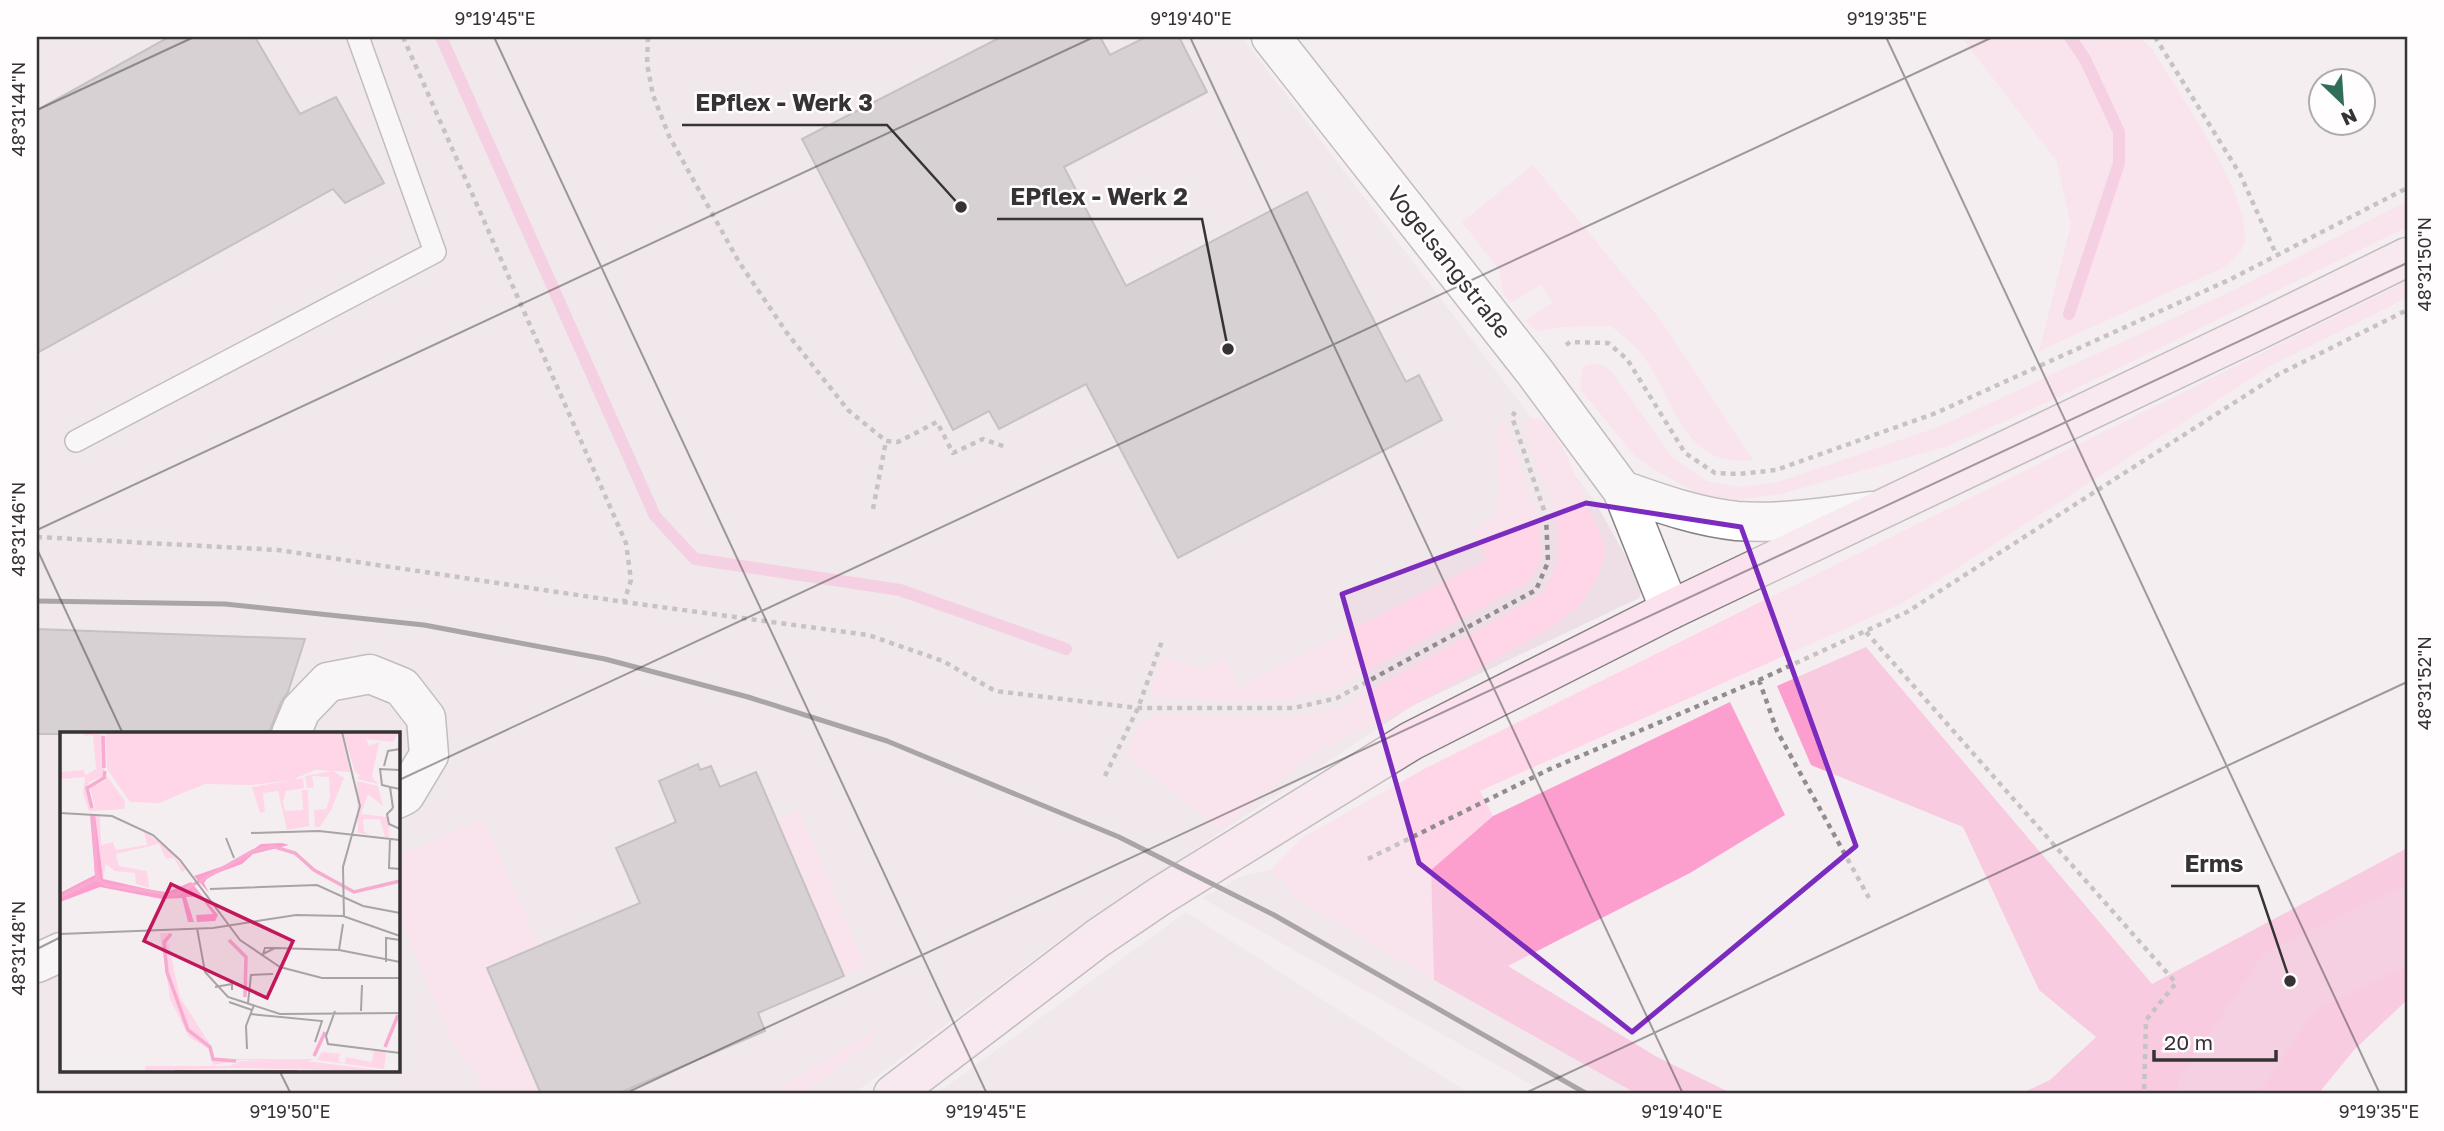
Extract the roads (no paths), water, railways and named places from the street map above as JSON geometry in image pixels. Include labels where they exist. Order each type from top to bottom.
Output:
[{"type":"street","name":"Vogelsangstraße","points":[[1271,37],[1534,371],[1622,490],[1670,610]]},
{"type":"street","points":[[893,1094],[1088,945],[1160,896],[1411,741],[1670,610],[2407,257]]},
{"type":"street","points":[[1622,490],[1690,513],[1735,520],[1790,521],[1882,509]]},
{"type":"street","points":[[292,732],[300,710],[328,682],[370,674],[402,687],[426,718],[429,755],[405,795],[399,798]]},
{"type":"street","points":[[37,963],[60,952]]},
{"type":"lane","points":[[76,441],[435,252],[358,37]]},
{"type":"waterway","points":[[441,37],[655,516],[695,559],[900,590],[1066,649]]},
{"type":"waterway","points":[[2069,314],[2119,163],[2119,132],[2085,59],[2070,37]]},
{"type":"waterway","points":[[2214,1094],[2290,981],[2407,925]]},
{"type":"railway","points":[[37,601],[225,604],[424,625],[605,659],[748,697],[887,741],[1119,837],[1274,915],[1587,1094]]},
{"type":"place","name":"EPflex - Werk 3","points":[[961,207]]},
{"type":"place","name":"EPflex - Werk 2","points":[[1228,349]]},
{"type":"place","name":"Erms","points":[[2290,981]]}]
